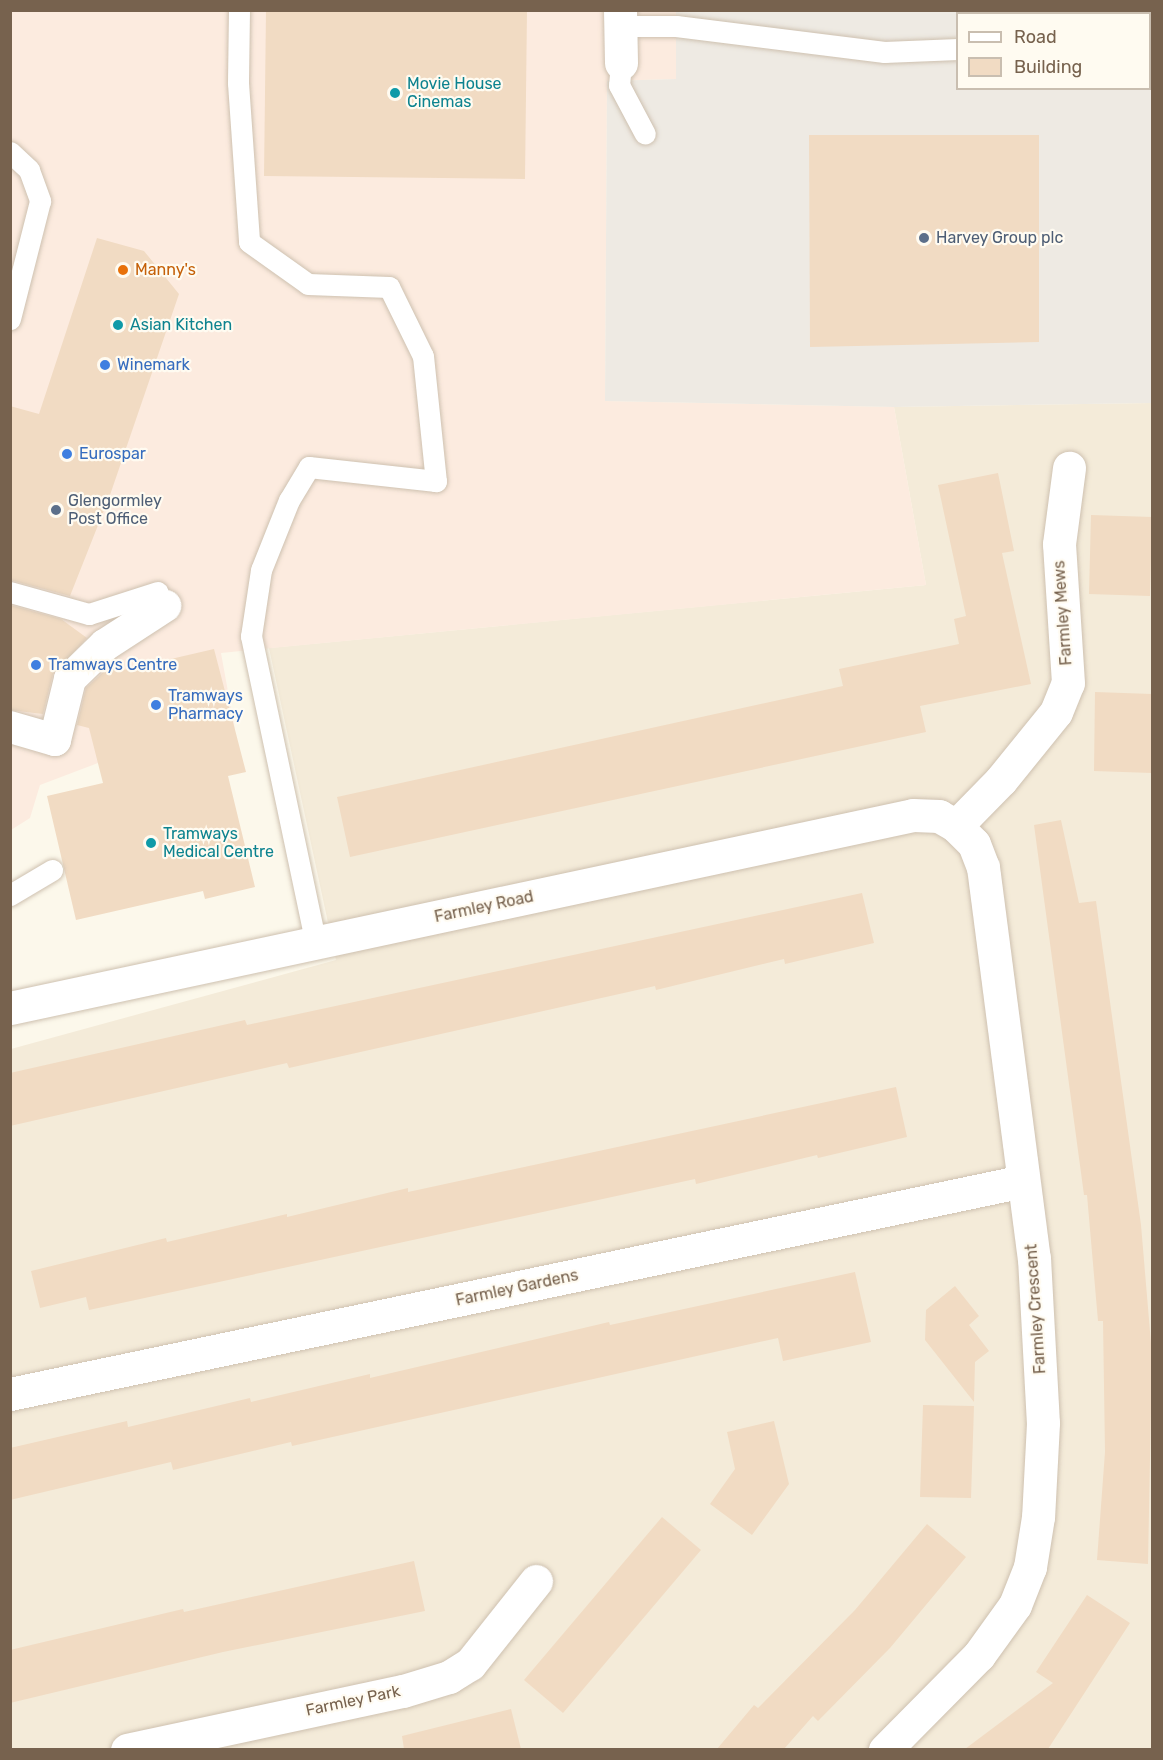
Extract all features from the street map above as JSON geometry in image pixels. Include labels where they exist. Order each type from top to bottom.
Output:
[{"type":"street","points":[[620,19],[621,63]]},
{"type":"street","name":"Farmley Mews","points":[[956,826],[1001,780],[1056,712],[1068,683],[1059,544],[1070,468]]},
{"type":"street","points":[[10,727],[56,740],[70,680],[105,645],[162,599]]},
{"type":"street","name":"Farmley Road","points":[[10,1008],[913,815],[939,816],[956,826]]},
{"type":"street","name":"Farmley Crescent","points":[[885,1749],[979,1655],[1015,1605],[1030,1567],[1038,1518],[1042,1423],[1034,1258],[983,867],[974,844],[956,826]]},
{"type":"street","name":"Farmley Gardens","points":[[10,1395],[1023,1181]]},
{"type":"street","name":"Farmley Park","points":[[127,1749],[403,1691],[449,1677],[470,1664],[536,1581]]},
{"type":"lane","points":[[239,10],[238,83],[249,242],[308,284],[389,286],[423,356],[436,481],[309,467],[289,500],[261,570],[251,636],[316,944]]},
{"type":"lane","points":[[620,19],[884,51],[956,49]]},
{"type":"lane","points":[[621,63],[619,85],[645,134]]},
{"type":"lane","points":[[10,152],[29,170],[40,201],[10,319]]},
{"type":"lane","points":[[10,592],[89,614],[162,599]]},
{"type":"lane","points":[[10,895],[52,870]]},
{"type":"shaded area","points":[[11,11],[676,11],[676,79],[607,81],[605,401],[894,407],[926,585],[221,653],[235,730],[98,763],[40,785],[30,818],[11,830]]},
{"type":"shaded area","points":[[676,11],[1152,11],[1152,403],[894,407],[605,401],[607,81],[676,79]]},
{"type":"shaded area","points":[[1152,403],[1152,1749],[11,1750],[11,1049],[336,960],[269,648],[926,585],[894,407]]},
{"type":"building","name":"Movie House Cinemas","points":[[266,10],[527,10],[525,179],[264,176]]},
{"type":"building","name":"Harvey Group plc","points":[[809,135],[1039,135],[1039,342],[810,347]]},
{"type":"building","points":[[97,238],[144,251],[179,294],[110,495],[70,596],[10,580],[10,406],[39,414]]},
{"type":"building","points":[[998,473],[1014,551],[1002,553],[1031,684],[920,706],[926,732],[350,857],[337,797],[843,686],[839,669],[959,644],[954,619],[966,616],[938,485]]},
{"type":"building","points":[[1091,515],[1152,517],[1150,596],[1089,594]]},
{"type":"building","name":"Tramways Centre","points":[[10,605],[61,619],[87,638],[53,674],[43,714],[10,710]]},
{"type":"building","name":"Tramways Medical Centre","points":[[214,649],[246,772],[228,776],[255,887],[205,899],[203,891],[76,920],[47,796],[103,783],[89,728],[77,725],[86,688],[112,664],[119,671]]},
{"type":"building","points":[[1095,692],[1152,694],[1152,773],[1094,771]]},
{"type":"building","points":[[1061,820],[1079,903],[1096,901],[1141,1225],[1152,1355],[1148,1564],[1097,1560],[1105,1452],[1103,1321],[1098,1321],[1087,1195],[1084,1195],[1034,825]]},
{"type":"building","points":[[862,893],[874,943],[785,964],[784,959],[656,990],[655,986],[289,1068],[287,1063],[10,1126],[10,1073],[245,1020],[247,1025]]},
{"type":"building","points":[[896,1087],[907,1137],[818,1158],[817,1155],[696,1184],[695,1179],[89,1310],[86,1297],[40,1308],[31,1271],[166,1238],[167,1242],[287,1214],[287,1217],[408,1188],[408,1192]]},
{"type":"building","points":[[855,1272],[871,1342],[783,1361],[778,1338],[292,1446],[291,1442],[173,1470],[171,1462],[10,1500],[10,1448],[127,1421],[128,1427],[250,1398],[251,1402],[370,1374],[370,1378],[609,1322],[610,1325]]},
{"type":"building","points":[[955,1286],[979,1316],[969,1325],[989,1351],[975,1362],[974,1402],[925,1340],[926,1310]]},
{"type":"building","points":[[923,1405],[974,1406],[971,1498],[920,1497]]},
{"type":"building","points":[[774,1421],[789,1484],[752,1535],[710,1504],[735,1469],[727,1432]]},
{"type":"building","points":[[662,1517],[701,1550],[563,1713],[524,1680]]},
{"type":"building","points":[[927,1524],[966,1557],[890,1648],[818,1721],[813,1716],[784,1749],[717,1749],[754,1705],[758,1708],[855,1610]]},
{"type":"building","points":[[414,1561],[425,1611],[223,1652],[10,1703],[10,1650],[183,1609],[184,1612]]},
{"type":"building","points":[[1087,1595],[1130,1623],[1048,1749],[965,1749],[1053,1683],[1036,1672]]},
{"type":"building","points":[[511,1709],[521,1749],[404,1749],[402,1736]]},
{"type":"place","name":"Movie House Cinemas","points":[[395,93]]},
{"type":"place","name":"Harvey Group plc","points":[[924,238]]},
{"type":"place","name":"Manny's","points":[[123,270]]},
{"type":"place","name":"Asian Kitchen","points":[[118,325]]},
{"type":"place","name":"Winemark","points":[[105,365]]},
{"type":"place","name":"Eurospar","points":[[67,454]]},
{"type":"place","name":"Glengormley Post Office","points":[[56,510]]},
{"type":"place","name":"Tramways Centre","points":[[36,665]]},
{"type":"place","name":"Tramways Pharmacy","points":[[156,705]]},
{"type":"place","name":"Tramways Medical Centre","points":[[151,843]]}]
